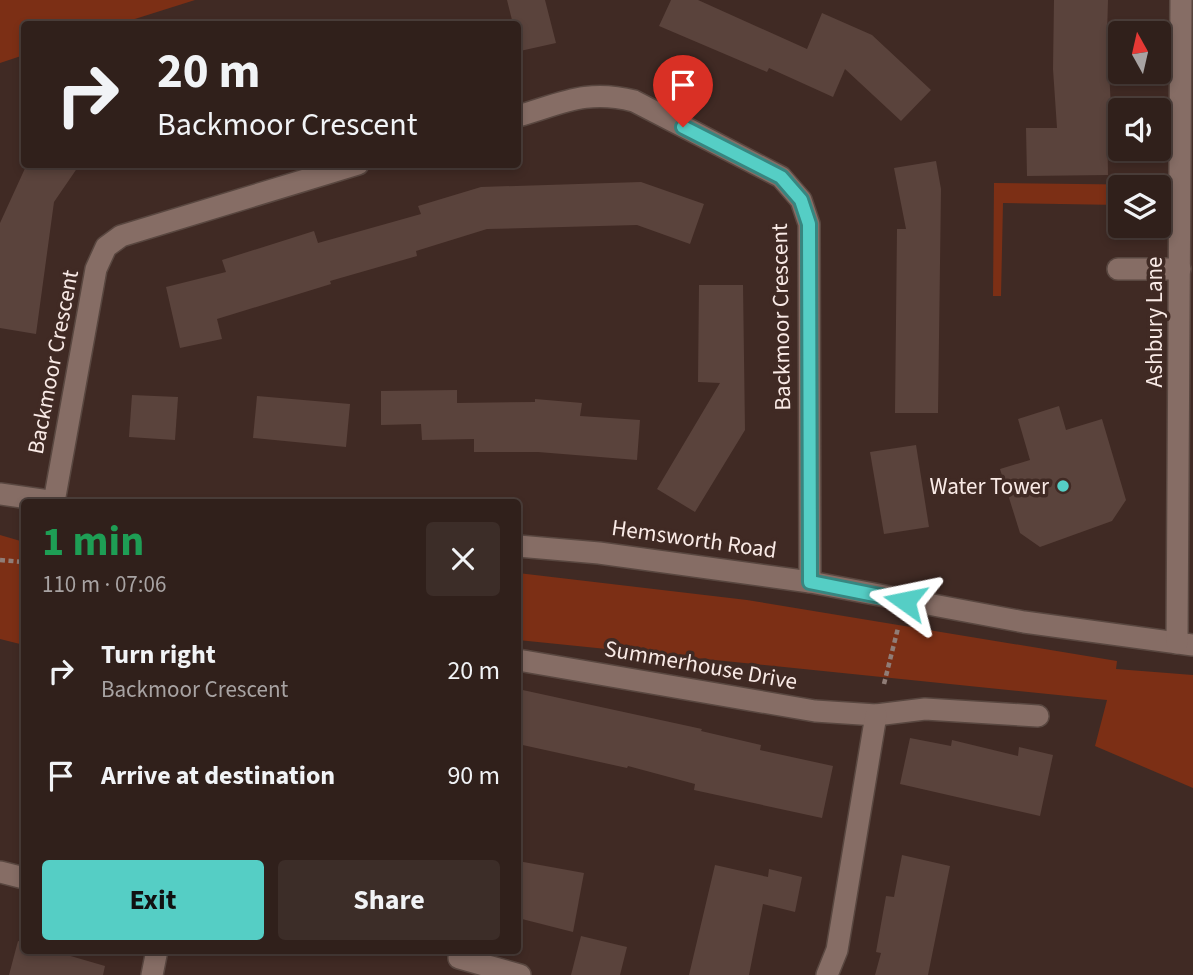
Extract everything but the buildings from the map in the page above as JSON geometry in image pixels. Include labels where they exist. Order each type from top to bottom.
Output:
[{"type":"street","name":"Ashbury Lane","points":[[1181,0],[1180,268],[1170,417],[1186,505],[1185,644]]},
{"type":"street","name":"Backmoor Crescent","points":[[521,115],[586,96],[611,95],[634,102],[781,177],[801,200],[809,224],[810,582]]},
{"type":"street","name":"Backmoor Crescent","points":[[56,499],[96,269],[106,247],[121,236],[345,168]]},
{"type":"street","points":[[1118,269],[1180,268]]},
{"type":"street","points":[[0,494],[34,499]]},
{"type":"street","name":"Hemsworth Road","points":[[521,546],[599,553],[810,582],[1092,633],[1185,644]]},
{"type":"street","name":"Summerhouse Drive","points":[[521,661],[815,711],[876,715],[925,709],[1038,716]]},
{"type":"street","points":[[827,975],[836,950],[876,715]]},
{"type":"street","points":[[0,872],[21,877]]},
{"type":"street","points":[[152,975],[157,954]]},
{"type":"street","points":[[459,958],[520,975]]},
{"type":"path","points":[[0,560],[21,562]]},
{"type":"path","points":[[876,715],[905,601]]},
{"type":"shaded area","points":[[0,0],[195,0],[128,21],[21,21],[21,56],[0,63]]},
{"type":"shaded area","points":[[994,183],[1108,184],[1108,205],[1003,203],[1001,296],[993,296]]},
{"type":"shaded area","points":[[0,535],[21,541],[21,644],[0,639]]},
{"type":"shaded area","points":[[521,573],[747,600],[1117,661],[1116,669],[1193,675],[1193,788],[1095,746],[1107,700],[521,640]]},
{"type":"place","name":"Water Tower","points":[[1063,486]]},
{"type":"route","points":[[683,127],[781,177],[801,200],[809,224],[810,582],[905,601]]}]
